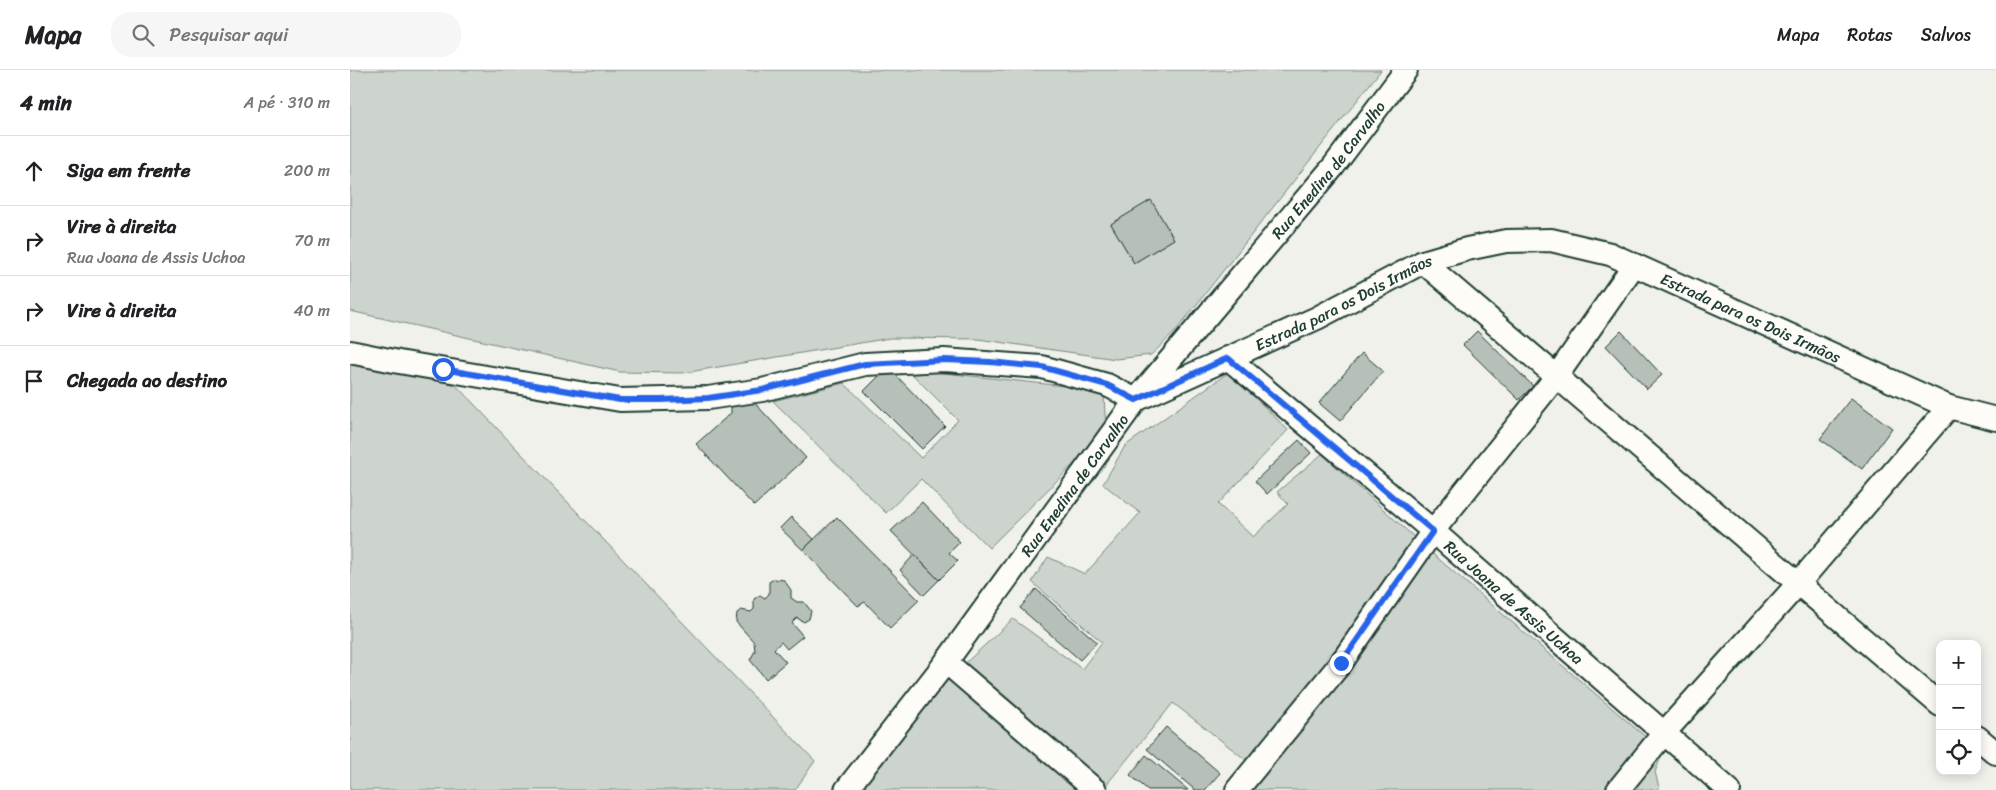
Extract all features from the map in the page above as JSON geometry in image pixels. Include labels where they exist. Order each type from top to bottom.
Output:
[{"type":"street","name":"Rua Enedina de Carvalho","points":[[846,790],[946,662],[1136,400],[1333,167],[1406,70]]},
{"type":"street","name":"Estrada para os Dois Irmãos","points":[[1136,400],[1317,318],[1423,262],[1467,249],[1506,241],[1551,240],[1610,254],[1949,407],[1996,419]]},
{"type":"street","points":[[1423,262],[1797,585],[1936,702]]},
{"type":"street","points":[[1237,790],[1341,663],[1433,531],[1556,377],[1634,265]]},
{"type":"street","points":[[350,352],[620,400],[708,398],[762,390],[865,364],[944,360],[1042,367],[1107,385],[1136,400]]},
{"type":"street","name":"Rua Joana de Assis Uchoa","points":[[1228,358],[1433,531],[1729,790]]},
{"type":"street","points":[[1618,790],[1664,733],[1797,585],[1949,407]]},
{"type":"street","points":[[946,662],[1095,790]]},
{"type":"street","points":[[1981,740],[1996,753]]},
{"type":"shaded area","points":[[350,70],[1381,70],[1175,332],[1151,355],[1116,359],[978,339],[890,338],[683,373],[620,372],[350,311]],"holes":[[[1151,201],[1174,239],[1134,263],[1111,224]]]},
{"type":"shaded area","points":[[350,362],[452,381],[815,761],[795,790],[350,790]]},
{"type":"shaded area","points":[[907,369],[1101,390],[1104,395],[1106,432],[989,548],[921,479],[886,513],[773,401],[844,383],[921,458],[958,420]]},
{"type":"shaded area","points":[[1229,372],[1288,430],[1218,504],[1253,537],[1288,504],[1277,492],[1322,454],[1434,555],[1663,752],[1655,772],[1659,787],[1656,790],[1228,790],[1250,763],[1173,703],[1102,790],[958,670],[1013,619],[1082,669],[1102,642],[1032,582],[1048,557],[1085,574],[1140,513],[1103,484],[1125,446]]},
{"type":"shaded area","points":[[946,662],[1091,790],[846,790]]},
{"type":"building","points":[[1151,200],[1174,239],[1134,263],[1111,224]]},
{"type":"building","points":[[1477,331],[1533,386],[1519,400],[1463,345]]},
{"type":"building","points":[[1621,331],[1662,375],[1647,389],[1606,346]]},
{"type":"building","points":[[1362,353],[1383,371],[1340,421],[1319,403]]},
{"type":"building","points":[[888,367],[945,426],[922,449],[864,391]]},
{"type":"building","points":[[1851,398],[1892,428],[1862,469],[1820,439]]},
{"type":"building","points":[[731,399],[751,399],[806,458],[754,506],[696,444],[731,413]]},
{"type":"building","points":[[1299,440],[1311,453],[1267,494],[1255,481]]},
{"type":"building","points":[[922,502],[960,542],[949,553],[958,561],[939,580],[891,531]]},
{"type":"building","points":[[791,517],[814,539],[803,550],[780,528]]},
{"type":"building","points":[[837,517],[919,600],[890,628],[865,602],[858,606],[803,550]]},
{"type":"building","points":[[914,555],[939,580],[924,595],[900,570]]},
{"type":"building","points":[[774,579],[784,580],[791,590],[791,598],[797,602],[804,602],[811,611],[809,619],[804,622],[797,618],[792,623],[803,636],[787,649],[781,642],[774,649],[786,662],[766,679],[750,660],[755,651],[754,642],[736,622],[737,613],[741,610],[751,612],[754,609],[754,599],[760,595],[765,598],[769,594],[769,582]]},
{"type":"building","points":[[1036,589],[1097,642],[1080,660],[1020,608]]},
{"type":"building","points":[[1166,727],[1220,773],[1205,790],[1195,790],[1147,749]]},
{"type":"building","points":[[1146,755],[1188,790],[1148,790],[1130,775]]},
{"type":"route","points":[[443,369],[620,400],[661,400],[708,398],[762,390],[865,364],[944,360],[990,362],[1042,367],[1107,385],[1136,400],[1228,358],[1433,531],[1341,663]]}]
